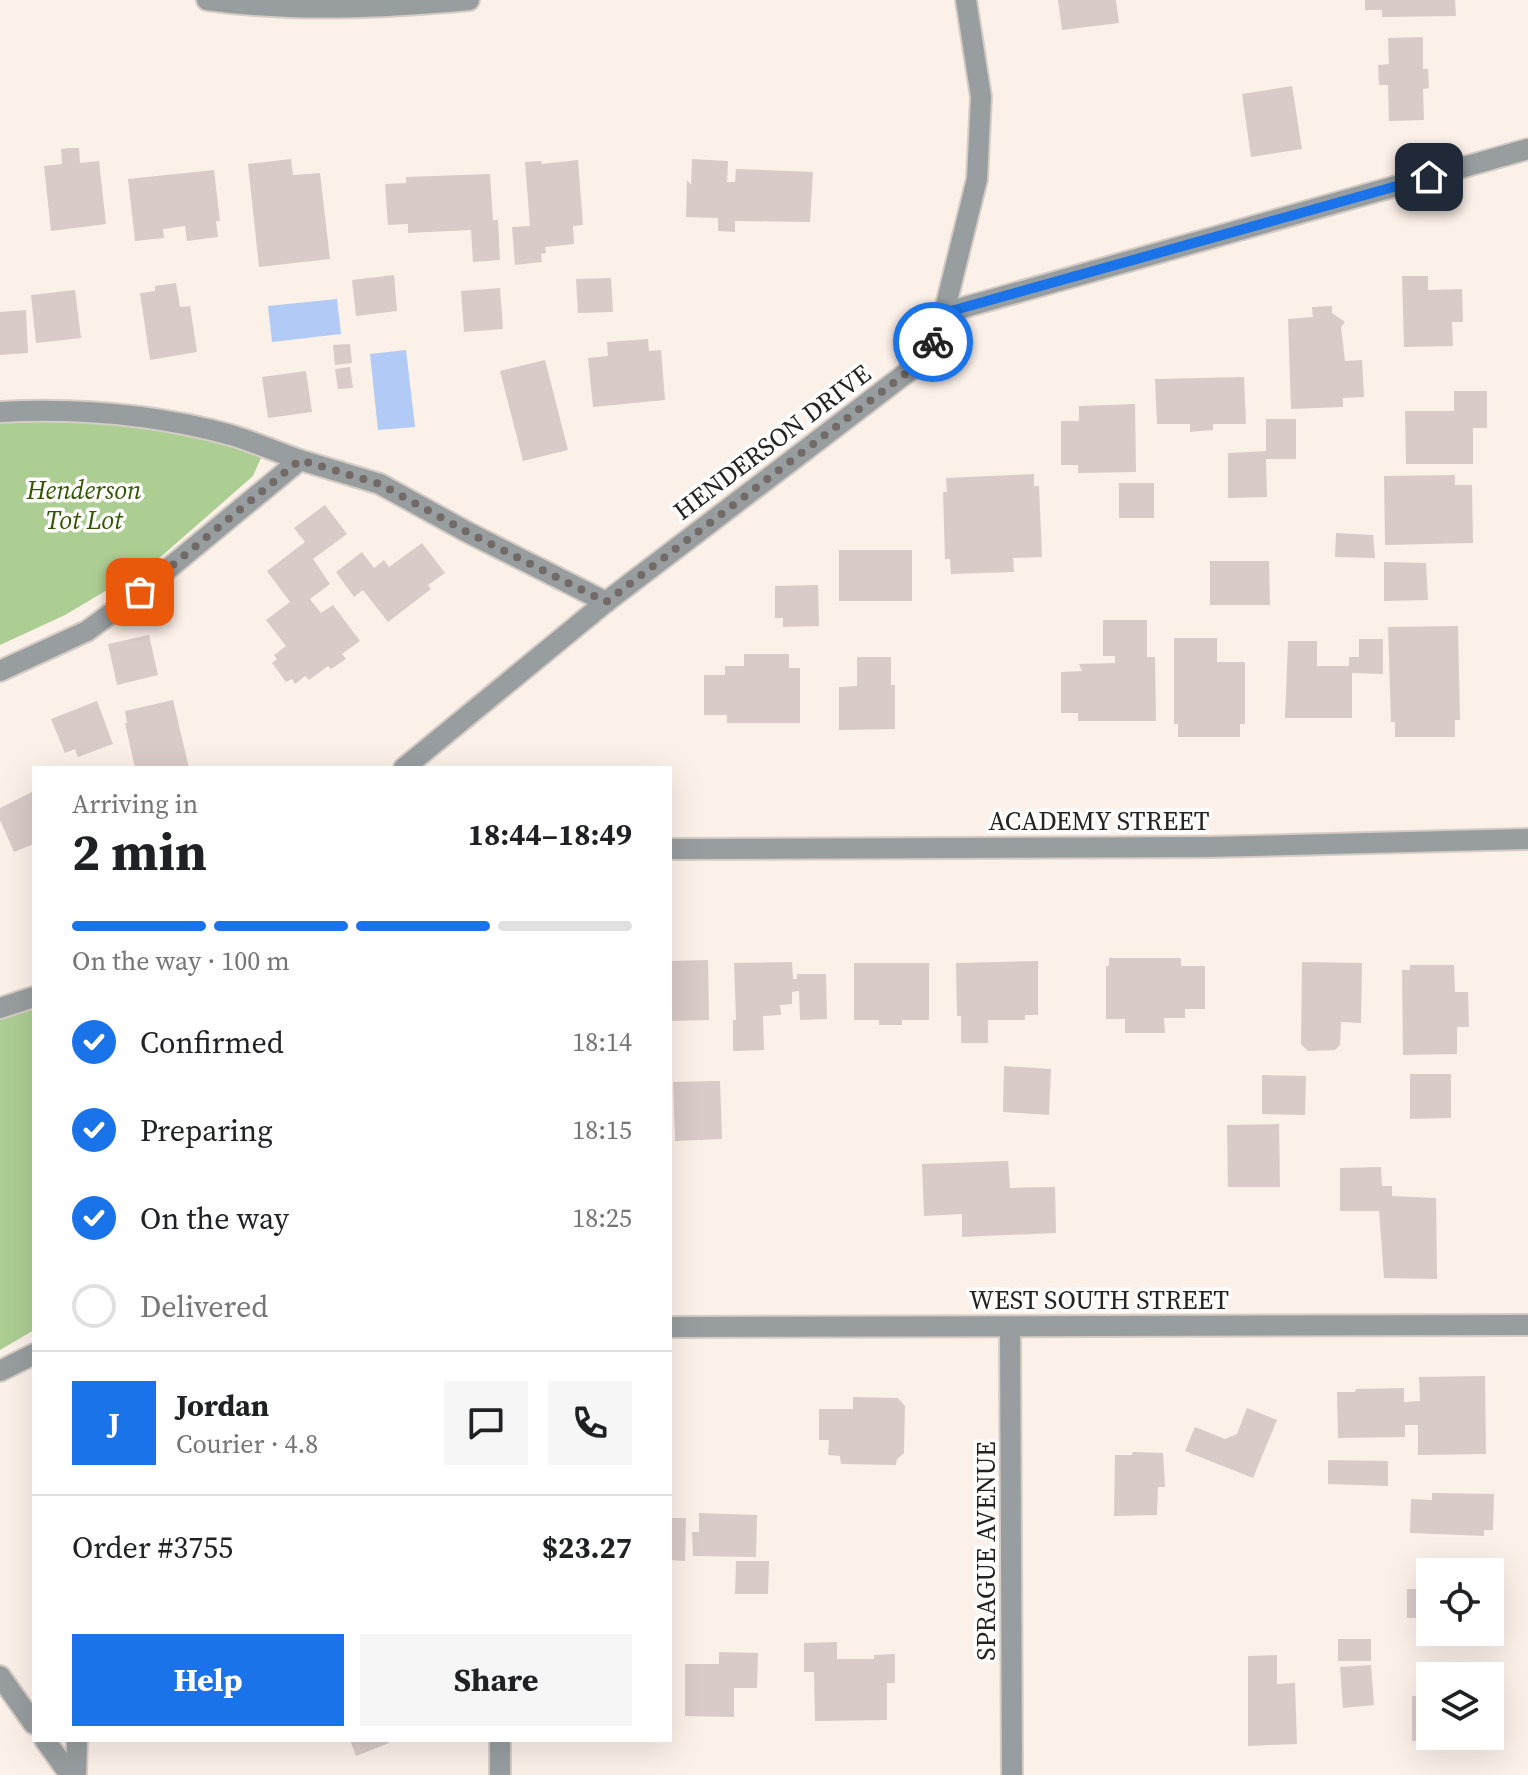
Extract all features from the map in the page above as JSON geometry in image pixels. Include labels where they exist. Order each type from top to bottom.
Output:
[{"type":"street","points":[[207,0],[249,6],[469,0]]},
{"type":"street","name":"HENDERSON DRIVE","points":[[406,766],[606,602],[909,371],[933,342],[944,313],[977,179],[981,97],[966,0]]},
{"type":"street","points":[[944,313],[1528,149]]},
{"type":"street","points":[[0,412],[144,417],[231,435],[380,484],[606,602]]},
{"type":"street","points":[[0,671],[87,631],[140,592],[300,460]]},
{"type":"street","name":"ACADEMY STREET","points":[[672,849],[1209,847],[1528,839]]},
{"type":"street","points":[[0,1008],[32,998]]},
{"type":"street","name":"WEST SOUTH STREET","points":[[672,1327],[1528,1325]]},
{"type":"street","name":"SPRAGUE AVENUE","points":[[1010,1327],[1012,1775]]},
{"type":"street","points":[[0,1371],[32,1355]]},
{"type":"street","points":[[0,1676],[32,1721]]},
{"type":"street","points":[[46,1742],[70,1775]]},
{"type":"street","points":[[76,1775],[77,1742]]},
{"type":"street","points":[[500,1742],[500,1775]]},
{"type":"green space","name":"Henderson Tot Lot","points":[[45,417],[156,425],[230,443],[261,458],[253,476],[156,561],[65,615],[0,645],[0,421]]},
{"type":"green space","points":[[32,1010],[32,1331],[0,1350],[0,1017]]},
{"type":"water","points":[[337,299],[341,334],[272,342],[268,306]]},
{"type":"water","points":[[406,350],[415,427],[378,430],[370,354]]},
{"type":"building","points":[[1058,0],[1116,0],[1119,23],[1062,30]]},
{"type":"building","points":[[1365,0],[1455,0],[1456,16],[1382,17],[1382,10],[1365,10]]},
{"type":"building","points":[[1423,37],[1423,69],[1428,69],[1429,88],[1423,89],[1424,120],[1389,121],[1388,85],[1379,85],[1378,65],[1389,64],[1388,38]]},
{"type":"building","points":[[1292,86],[1302,149],[1251,157],[1242,94]]},
{"type":"building","points":[[79,148],[80,163],[99,161],[106,224],[51,231],[44,166],[62,164],[61,149]]},
{"type":"building","points":[[291,159],[293,175],[320,173],[330,259],[259,267],[248,164]]},
{"type":"building","points":[[692,159],[728,161],[727,182],[735,182],[736,169],[813,172],[810,222],[735,221],[735,232],[718,231],[718,218],[686,217],[687,180],[691,185]]},
{"type":"building","points":[[578,160],[583,225],[573,226],[574,244],[545,247],[546,253],[541,254],[542,262],[515,265],[512,227],[530,226],[525,162],[541,161],[542,164]]},
{"type":"building","points":[[214,170],[220,221],[216,221],[218,237],[187,241],[185,226],[163,229],[164,238],[135,241],[128,179]]},
{"type":"building","points":[[490,174],[493,220],[498,220],[500,260],[473,262],[471,230],[408,233],[408,224],[388,225],[385,184],[406,183],[406,177]]},
{"type":"building","points":[[394,275],[397,311],[356,316],[352,280]]},
{"type":"building","points":[[1402,276],[1428,276],[1428,290],[1462,289],[1463,322],[1452,322],[1453,346],[1404,347]]},
{"type":"building","points":[[611,278],[613,312],[578,313],[576,279]]},
{"type":"building","points":[[176,283],[180,307],[190,306],[197,352],[150,360],[140,293],[155,291],[155,286]]},
{"type":"building","points":[[500,288],[503,329],[464,332],[461,291]]},
{"type":"building","points":[[75,290],[81,338],[36,343],[31,295]]},
{"type":"building","points":[[1332,306],[1332,313],[1345,322],[1341,327],[1345,361],[1362,360],[1364,397],[1343,398],[1343,407],[1291,409],[1288,319],[1313,317],[1312,307]]},
{"type":"building","points":[[26,310],[28,353],[0,355],[0,312]]},
{"type":"building","points":[[648,339],[649,351],[661,350],[665,400],[593,407],[588,358],[608,356],[607,342]]},
{"type":"building","points":[[350,344],[352,363],[335,365],[333,345]]},
{"type":"building","points":[[545,360],[568,450],[523,461],[500,371]]},
{"type":"building","points":[[350,367],[353,388],[338,389],[335,369]]},
{"type":"building","points":[[306,371],[312,412],[268,418],[262,377]]},
{"type":"building","points":[[1244,377],[1246,424],[1213,424],[1213,430],[1190,432],[1190,424],[1157,424],[1155,379]]},
{"type":"building","points":[[1454,391],[1487,391],[1487,428],[1473,428],[1473,464],[1406,464],[1405,411],[1454,411]]},
{"type":"building","points":[[1135,404],[1136,472],[1078,473],[1078,465],[1061,465],[1061,421],[1079,421],[1079,406]]},
{"type":"building","points":[[1266,419],[1296,419],[1296,459],[1266,459],[1267,497],[1228,498],[1228,453],[1266,451]]},
{"type":"building","points":[[1034,474],[1034,486],[1039,486],[1042,557],[1013,558],[1014,572],[951,574],[950,559],[945,559],[943,492],[947,492],[946,478]]},
{"type":"building","points":[[1455,475],[1455,485],[1472,485],[1473,543],[1385,545],[1384,476]]},
{"type":"building","points":[[1119,483],[1154,483],[1154,518],[1119,518]]},
{"type":"building","points":[[325,505],[347,534],[313,559],[330,584],[310,599],[321,613],[333,605],[360,641],[342,654],[346,659],[331,669],[328,666],[309,680],[305,676],[295,684],[292,679],[286,682],[272,663],[277,659],[274,655],[286,646],[266,620],[290,602],[267,571],[305,542],[294,528]]},
{"type":"building","points":[[1336,533],[1373,535],[1375,558],[1335,557]]},
{"type":"building","points":[[422,543],[445,573],[428,585],[431,589],[388,622],[363,590],[354,597],[336,572],[362,552],[374,568],[384,560],[389,567]]},
{"type":"building","points":[[839,550],[912,550],[912,601],[839,601]]},
{"type":"building","points":[[1210,561],[1269,561],[1270,605],[1210,605]]},
{"type":"building","points":[[1384,562],[1426,563],[1428,600],[1384,601]]},
{"type":"building","points":[[818,585],[819,626],[783,627],[783,618],[775,618],[775,586]]},
{"type":"building","points":[[1103,620],[1147,620],[1147,657],[1155,657],[1156,721],[1078,721],[1078,713],[1061,713],[1061,672],[1082,671],[1079,664],[1115,663],[1115,656],[1103,656]]},
{"type":"building","points":[[1458,626],[1460,720],[1455,720],[1455,737],[1395,737],[1395,722],[1391,722],[1388,627]]},
{"type":"building","points":[[149,635],[158,675],[117,685],[108,644]]},
{"type":"building","points":[[1174,638],[1217,638],[1217,662],[1245,662],[1245,724],[1240,724],[1240,737],[1178,737],[1178,724],[1174,724]]},
{"type":"building","points":[[1359,639],[1383,639],[1383,674],[1352,673],[1352,718],[1285,718],[1288,641],[1317,641],[1317,666],[1349,666],[1349,657],[1359,657]]},
{"type":"building","points":[[744,654],[789,654],[789,668],[800,668],[800,723],[727,723],[727,715],[704,715],[704,675],[725,675],[725,666],[744,666]]},
{"type":"building","points":[[857,657],[891,657],[891,685],[895,685],[895,729],[839,730],[839,687],[857,686]]},
{"type":"building","points":[[173,700],[189,766],[135,766],[125,711]]},
{"type":"building","points":[[97,701],[113,744],[78,757],[75,749],[65,753],[51,719]]},
{"type":"building","points":[[32,792],[32,845],[14,852],[0,820],[0,808]]},
{"type":"building","points":[[1109,958],[1181,958],[1181,966],[1205,966],[1205,1009],[1185,1009],[1185,1018],[1164,1018],[1165,1033],[1125,1033],[1125,1019],[1106,1019],[1106,966],[1109,966]]},
{"type":"building","points":[[708,960],[709,1020],[672,1021],[672,961]]},
{"type":"building","points":[[1038,961],[1038,1015],[1025,1015],[1025,1020],[988,1020],[988,1043],[961,1043],[956,963]]},
{"type":"building","points":[[792,962],[793,979],[797,979],[797,974],[826,974],[827,1019],[800,1020],[799,991],[792,992],[792,1004],[780,1005],[781,1015],[763,1016],[764,1050],[733,1051],[733,1020],[736,1020],[734,963]]},
{"type":"building","points":[[1302,962],[1362,963],[1361,1023],[1341,1022],[1340,1045],[1335,1050],[1308,1051],[1301,1044]]},
{"type":"building","points":[[854,963],[929,963],[929,1020],[902,1020],[902,1025],[879,1025],[879,1020],[854,1020]]},
{"type":"building","points":[[1410,965],[1454,965],[1455,992],[1468,992],[1469,1027],[1457,1027],[1457,1054],[1403,1055],[1402,970],[1410,970]]},
{"type":"building","points":[[1004,1066],[1051,1069],[1049,1115],[1003,1112]]},
{"type":"building","points":[[1410,1074],[1451,1074],[1451,1118],[1410,1119]]},
{"type":"building","points":[[1262,1075],[1306,1076],[1305,1115],[1262,1114]]},
{"type":"building","points":[[720,1081],[722,1139],[675,1141],[673,1082]]},
{"type":"building","points":[[1279,1124],[1280,1187],[1228,1187],[1227,1125]]},
{"type":"building","points":[[1008,1161],[1010,1188],[1055,1187],[1056,1233],[962,1237],[962,1214],[924,1216],[922,1164]]},
{"type":"building","points":[[1381,1167],[1382,1186],[1392,1186],[1392,1196],[1436,1198],[1437,1279],[1384,1278],[1379,1211],[1340,1211],[1340,1168]]},
{"type":"building","points":[[1485,1376],[1486,1454],[1418,1455],[1418,1425],[1405,1425],[1405,1437],[1338,1438],[1337,1392],[1404,1388],[1404,1402],[1420,1401],[1419,1377]]},
{"type":"building","points":[[853,1397],[898,1398],[905,1406],[904,1453],[897,1459],[896,1465],[841,1464],[840,1456],[828,1455],[829,1440],[819,1440],[819,1409],[853,1409]]},
{"type":"building","points":[[1247,1408],[1277,1420],[1253,1478],[1185,1451],[1195,1427],[1225,1439],[1237,1434]]},
{"type":"building","points":[[1133,1452],[1163,1453],[1165,1487],[1158,1487],[1157,1515],[1114,1516],[1115,1455],[1132,1455]]},
{"type":"building","points":[[1328,1460],[1388,1461],[1388,1486],[1328,1484]]},
{"type":"building","points":[[1432,1493],[1494,1494],[1493,1530],[1484,1530],[1484,1536],[1410,1533],[1411,1499],[1432,1500]]},
{"type":"building","points":[[699,1513],[757,1515],[756,1557],[693,1556],[692,1532],[699,1532]]},
{"type":"building","points":[[672,1518],[686,1518],[685,1561],[672,1560]]},
{"type":"building","points":[[736,1561],[769,1561],[768,1594],[735,1594]]},
{"type":"building","points":[[1407,1589],[1416,1589],[1416,1618],[1407,1618]]},
{"type":"building","points":[[1338,1639],[1371,1639],[1371,1661],[1338,1661]]},
{"type":"building","points":[[837,1642],[837,1659],[874,1659],[874,1655],[895,1654],[895,1683],[887,1683],[887,1720],[815,1721],[814,1672],[804,1672],[804,1643]]},
{"type":"building","points":[[719,1652],[758,1653],[757,1688],[734,1688],[734,1717],[685,1716],[685,1664],[719,1664]]},
{"type":"building","points":[[1277,1655],[1277,1684],[1295,1683],[1297,1744],[1248,1746],[1248,1656]]},
{"type":"building","points":[[1371,1665],[1374,1705],[1343,1708],[1340,1667]]},
{"type":"building","points":[[1412,1696],[1416,1696],[1416,1741],[1412,1741]]},
{"type":"building","points":[[351,1742],[389,1743],[356,1756]]},
{"type":"way so far","points":[[140,592],[300,460],[380,484],[606,602],[909,371],[933,342]]},
{"type":"route","points":[[933,342],[944,313],[1429,177]]}]
